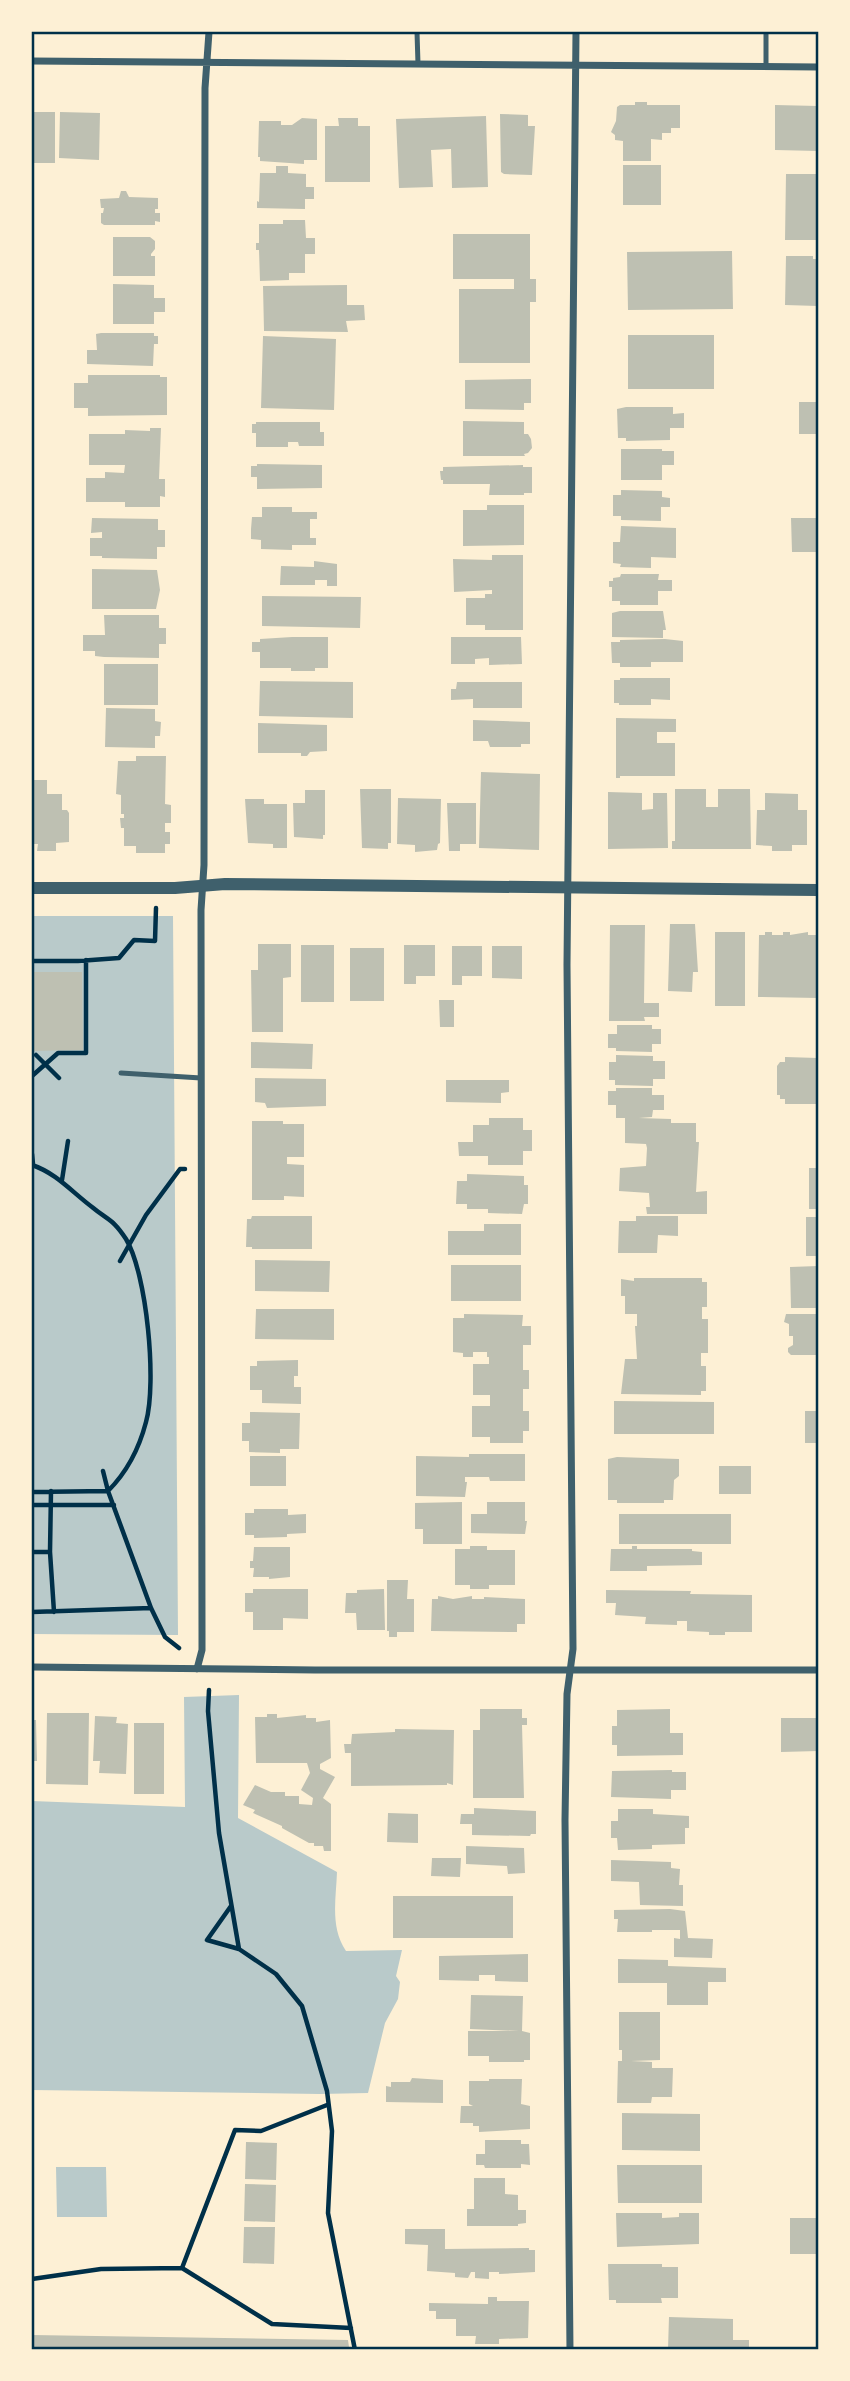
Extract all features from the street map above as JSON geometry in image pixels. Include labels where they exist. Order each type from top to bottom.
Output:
[{"type":"street","points":[[197,1669],[202,1650],[201,910],[205,88],[209,32]]},
{"type":"street","points":[[570,2350],[565,1821],[567,1694],[573,1609],[567,965],[576,32]]},
{"type":"street","points":[[32,61],[818,67]]},
{"type":"street","points":[[32,888],[175,888],[203,885],[818,890]]},
{"type":"street","points":[[32,1667],[818,1670]]},
{"type":"lane","points":[[418,32],[418,64]]},
{"type":"lane","points":[[766,32],[766,67]]},
{"type":"lane","points":[[121,1073],[201,1078]]},
{"type":"path","points":[[32,961],[119,958],[134,940],[155,942],[156,908]]},
{"type":"path","points":[[32,1076],[58,1053],[86,1053],[86,960]]},
{"type":"path","points":[[36,1055],[59,1078]]},
{"type":"path","points":[[62,1180],[68,1141]]},
{"type":"path","points":[[32,1154],[32,1164],[62,1180],[93,1208],[114,1221],[128,1242],[144,1296],[151,1363],[147,1421],[131,1462],[120,1478],[108,1491],[32,1492]]},
{"type":"path","points":[[120,1261],[128,1242],[180,1169],[200,1167]]},
{"type":"path","points":[[103,1471],[151,1608],[165,1637],[179,1648]]},
{"type":"path","points":[[51,1491],[50,1552],[54,1612]]},
{"type":"path","points":[[32,1506],[114,1505]]},
{"type":"path","points":[[32,1552],[50,1552]]},
{"type":"path","points":[[32,1612],[151,1608]]},
{"type":"path","points":[[209,1690],[208,1711],[219,1833],[239,1949]]},
{"type":"path","points":[[231,1906],[207,1940],[239,1949],[276,1973],[302,2006],[327,2091],[332,2131],[328,2213],[355,2350]]},
{"type":"path","points":[[182,2268],[234,2130],[261,2130],[327,2105]]},
{"type":"path","points":[[32,2279],[101,2269],[182,2268],[272,2324],[351,2328]]},
{"type":"shaded area","points":[[32,916],[173,916],[178,1635],[32,1634]]},
{"type":"shaded area","points":[[239,1695],[238,1818],[337,1872],[336,1923],[346,1951],[402,1950],[396,1976],[400,1982],[398,1999],[385,2023],[368,2093],[32,2090],[32,1801],[185,1807],[184,1697]]},
{"type":"shaded area","points":[[56,2167],[106,2167],[107,2217],[57,2217]]},
{"type":"building","points":[[635,102],[647,102],[647,105],[680,105],[680,128],[671,128],[671,133],[662,133],[662,140],[651,139],[651,161],[623,161],[623,141],[615,140],[615,135],[611,132],[616,121],[617,107],[635,105]]},
{"type":"building","points":[[775,105],[818,106],[818,151],[775,150]]},
{"type":"building","points":[[32,112],[55,112],[55,163],[32,163]]},
{"type":"building","points":[[60,112],[100,113],[99,160],[59,158]]},
{"type":"building","points":[[500,114],[528,115],[528,126],[535,126],[532,175],[501,172]]},
{"type":"building","points":[[486,116],[488,187],[452,188],[451,149],[431,150],[433,187],[399,188],[396,119]]},
{"type":"building","points":[[302,118],[317,119],[317,160],[304,160],[304,164],[260,161],[259,121],[281,121],[281,125],[292,125]]},
{"type":"building","points":[[338,118],[358,118],[358,126],[370,126],[370,182],[325,182],[325,126],[339,126]]},
{"type":"building","points":[[623,165],[661,165],[661,205],[623,205]]},
{"type":"building","points":[[276,166],[288,166],[288,173],[306,174],[306,187],[314,187],[314,199],[305,199],[305,209],[257,208],[260,173],[276,173]]},
{"type":"building","points":[[786,174],[818,174],[818,240],[785,240]]},
{"type":"building","points":[[121,191],[126,191],[129,197],[158,198],[158,209],[155,209],[155,213],[160,213],[160,222],[155,221],[155,225],[101,223],[104,208],[101,208],[100,199],[119,198]]},
{"type":"building","points":[[283,220],[305,220],[306,238],[315,238],[315,254],[305,254],[305,273],[289,273],[289,280],[260,281],[259,250],[256,250],[256,243],[259,243],[259,224],[283,224]]},
{"type":"building","points":[[453,234],[530,234],[530,279],[536,279],[536,302],[530,302],[530,363],[459,363],[459,289],[514,289],[514,279],[453,279]]},
{"type":"building","points":[[113,237],[150,237],[155,241],[151,256],[155,256],[155,276],[113,276]]},
{"type":"building","points":[[732,251],[733,309],[628,310],[627,252]]},
{"type":"building","points":[[786,256],[813,256],[813,259],[818,259],[818,306],[785,305]]},
{"type":"building","points":[[113,284],[154,285],[154,298],[165,298],[165,312],[154,312],[154,324],[113,324]]},
{"type":"building","points":[[347,285],[347,305],[364,305],[365,320],[346,321],[348,332],[264,331],[263,286]]},
{"type":"building","points":[[154,333],[154,336],[158,336],[158,344],[154,344],[153,366],[87,364],[87,350],[97,350],[96,334]]},
{"type":"building","points":[[628,335],[714,335],[714,389],[628,389]]},
{"type":"building","points":[[263,336],[336,339],[334,410],[261,408]]},
{"type":"building","points":[[88,375],[167,377],[167,415],[88,416],[88,408],[74,408],[74,383],[88,383]]},
{"type":"building","points":[[531,379],[531,403],[524,403],[524,410],[465,409],[465,380]]},
{"type":"building","points":[[799,402],[818,402],[818,434],[799,434]]},
{"type":"building","points":[[673,407],[673,414],[684,413],[684,428],[670,428],[670,440],[626,441],[626,438],[618,438],[617,409]]},
{"type":"building","points":[[463,421],[524,422],[524,434],[528,434],[531,439],[532,448],[525,456],[463,456]]},
{"type":"building","points":[[320,422],[320,432],[324,432],[324,446],[299,446],[298,442],[288,442],[288,447],[256,447],[256,433],[252,433],[252,424]]},
{"type":"building","points":[[150,428],[161,428],[159,479],[165,479],[165,497],[160,496],[160,507],[125,507],[125,502],[86,502],[86,478],[105,478],[105,472],[124,473],[125,465],[89,465],[89,434],[125,434],[125,430],[150,431]]},
{"type":"building","points":[[621,449],[674,451],[674,465],[662,465],[662,480],[621,480]]},
{"type":"building","points":[[322,465],[322,488],[257,489],[257,477],[251,477],[251,466]]},
{"type":"building","points":[[443,467],[532,467],[532,493],[524,495],[489,495],[490,484],[443,484],[441,480],[440,471],[443,471]]},
{"type":"building","points":[[621,490],[662,491],[662,497],[670,498],[670,507],[661,507],[661,521],[621,520],[621,516],[613,516],[613,495],[621,495]]},
{"type":"building","points":[[487,505],[524,505],[524,545],[463,546],[463,510],[487,510]]},
{"type":"building","points":[[262,507],[292,507],[292,512],[317,512],[317,519],[310,519],[310,538],[316,538],[316,545],[292,545],[292,550],[261,549],[261,540],[251,539],[251,529],[252,517],[262,517]]},
{"type":"building","points":[[92,518],[158,519],[158,530],[165,530],[165,547],[157,547],[157,559],[90,556],[90,538],[102,538],[102,532],[91,533]]},
{"type":"building","points":[[791,518],[818,518],[818,552],[792,552]]},
{"type":"building","points":[[621,526],[676,528],[676,558],[651,557],[651,568],[620,567],[621,564],[613,563],[613,542],[620,542]]},
{"type":"building","points":[[492,555],[523,555],[523,630],[485,630],[485,625],[466,625],[466,598],[485,598],[485,594],[492,594],[492,590],[454,592],[453,559],[492,560]]},
{"type":"building","points":[[314,561],[337,564],[337,586],[327,586],[327,580],[315,580],[315,585],[280,585],[281,566],[314,567]]},
{"type":"building","points":[[92,569],[157,570],[160,590],[156,609],[92,609]]},
{"type":"building","points":[[621,574],[659,574],[658,580],[672,580],[672,591],[658,591],[658,605],[620,605],[620,601],[612,601],[609,581]]},
{"type":"building","points":[[262,596],[361,597],[360,628],[262,626]]},
{"type":"building","points":[[663,611],[666,630],[663,630],[663,638],[612,637],[612,613]]},
{"type":"building","points":[[104,615],[159,615],[159,628],[166,628],[166,644],[159,644],[159,658],[104,657],[95,656],[95,651],[83,651],[83,635],[105,635]]},
{"type":"building","points":[[292,637],[328,637],[328,668],[291,671],[291,668],[260,668],[260,652],[252,652],[252,642]]},
{"type":"building","points":[[451,637],[521,637],[522,664],[489,665],[489,658],[475,659],[475,664],[451,664]]},
{"type":"building","points":[[665,639],[683,641],[683,662],[651,662],[651,667],[620,667],[620,663],[612,663],[611,642]]},
{"type":"building","points":[[104,664],[158,664],[158,705],[104,705]]},
{"type":"building","points":[[670,678],[670,700],[651,699],[651,705],[614,703],[614,680]]},
{"type":"building","points":[[260,681],[353,682],[353,718],[259,716]]},
{"type":"building","points":[[457,682],[522,682],[522,708],[473,708],[473,699],[451,700],[451,689],[456,689]]},
{"type":"building","points":[[106,708],[155,709],[155,721],[161,722],[160,736],[155,736],[155,748],[105,747]]},
{"type":"building","points":[[616,718],[676,719],[676,732],[657,732],[657,743],[675,743],[675,776],[616,778]]},
{"type":"building","points":[[473,720],[530,722],[530,744],[521,744],[521,747],[490,747],[488,741],[473,741]]},
{"type":"building","points":[[258,723],[327,725],[327,751],[310,752],[307,756],[301,756],[301,753],[258,753]]},
{"type":"building","points":[[136,756],[166,756],[165,804],[171,805],[171,823],[165,823],[165,832],[170,832],[170,844],[165,844],[165,853],[136,853],[136,846],[124,846],[124,828],[121,828],[120,818],[124,818],[124,814],[121,814],[121,795],[116,794],[118,761],[136,761]]},
{"type":"building","points":[[481,772],[540,774],[539,850],[479,848]]},
{"type":"building","points":[[33,780],[47,780],[47,794],[62,794],[62,810],[69,813],[69,842],[56,843],[56,851],[37,851],[38,844],[32,844]]},
{"type":"building","points":[[360,789],[391,789],[391,843],[388,843],[388,849],[362,848]]},
{"type":"building","points":[[675,789],[706,789],[706,807],[718,807],[718,789],[750,789],[751,849],[672,849],[672,841],[675,841]]},
{"type":"building","points":[[305,790],[325,790],[323,839],[294,837],[293,803],[305,803]]},
{"type":"building","points":[[608,792],[642,793],[642,810],[653,809],[653,793],[667,793],[668,848],[608,849]]},
{"type":"building","points":[[765,793],[798,794],[798,810],[807,810],[807,845],[792,845],[792,851],[772,851],[772,846],[756,845],[757,810],[765,810]]},
{"type":"building","points":[[398,798],[441,799],[440,843],[437,850],[415,852],[415,845],[397,844]]},
{"type":"building","points":[[245,799],[264,799],[264,804],[287,804],[287,848],[273,848],[273,844],[248,843]]},
{"type":"building","points":[[447,803],[476,803],[476,844],[460,844],[460,851],[449,851]]},
{"type":"building","points":[[670,924],[695,924],[698,972],[693,972],[692,992],[668,991]]},
{"type":"building","points":[[610,925],[645,925],[644,1003],[659,1003],[659,1017],[644,1017],[645,1021],[609,1021]]},
{"type":"building","points":[[715,932],[745,932],[745,1006],[715,1006]]},
{"type":"building","points":[[765,932],[772,932],[772,935],[808,932],[808,935],[818,935],[818,998],[758,997],[759,935],[765,935]]},
{"type":"building","points":[[258,944],[291,944],[291,977],[283,978],[283,1032],[252,1032],[251,970],[258,970]]},
{"type":"building","points":[[301,945],[334,945],[334,1002],[301,1002]]},
{"type":"building","points":[[404,945],[435,945],[435,976],[416,976],[416,984],[404,984]]},
{"type":"building","points":[[452,946],[482,946],[482,976],[462,976],[462,985],[452,985]]},
{"type":"building","points":[[492,946],[522,946],[522,979],[492,978]]},
{"type":"building","points":[[350,948],[384,948],[384,1001],[350,1001]]},
{"type":"building","points":[[32,972],[82,972],[83,1050],[32,1051]]},
{"type":"building","points":[[439,1000],[454,1000],[454,1027],[440,1027]]},
{"type":"building","points":[[617,1025],[652,1025],[652,1029],[661,1029],[661,1044],[652,1044],[652,1052],[616,1051],[616,1048],[608,1048],[608,1034],[617,1034]]},
{"type":"building","points":[[251,1042],[313,1044],[312,1069],[251,1068]]},
{"type":"building","points":[[616,1055],[653,1056],[653,1061],[665,1061],[665,1079],[653,1079],[653,1086],[615,1085],[615,1080],[609,1080],[609,1062],[616,1062]]},
{"type":"building","points":[[785,1057],[818,1058],[818,1104],[785,1104],[785,1099],[780,1099],[780,1095],[777,1095],[777,1066],[780,1062],[785,1062]]},
{"type":"building","points":[[255,1078],[326,1079],[326,1106],[267,1108],[265,1103],[255,1102]]},
{"type":"building","points":[[446,1080],[509,1080],[509,1092],[501,1093],[501,1103],[446,1102]]},
{"type":"building","points":[[616,1088],[652,1088],[652,1095],[664,1095],[664,1110],[653,1110],[652,1117],[639,1118],[671,1119],[671,1123],[696,1123],[696,1142],[699,1142],[696,1192],[707,1191],[707,1214],[647,1214],[646,1207],[650,1207],[649,1193],[619,1191],[620,1168],[646,1166],[647,1148],[646,1144],[625,1143],[625,1118],[616,1118],[616,1105],[608,1105],[608,1091],[616,1091]]},
{"type":"building","points":[[489,1118],[523,1118],[523,1130],[532,1130],[532,1151],[523,1151],[523,1165],[488,1165],[488,1156],[459,1156],[458,1142],[473,1142],[473,1125],[489,1125]]},
{"type":"building","points":[[252,1121],[304,1124],[304,1157],[287,1157],[287,1164],[304,1165],[304,1197],[284,1196],[284,1200],[252,1200]]},
{"type":"building","points":[[809,1168],[818,1168],[818,1209],[809,1209]]},
{"type":"building","points":[[467,1174],[524,1176],[524,1185],[528,1185],[528,1204],[524,1204],[522,1214],[488,1213],[488,1209],[467,1209],[467,1204],[456,1204],[457,1181],[467,1181]]},
{"type":"building","points":[[252,1216],[312,1216],[312,1249],[246,1247],[247,1219]]},
{"type":"building","points":[[636,1216],[678,1216],[678,1236],[658,1235],[657,1253],[618,1253],[619,1221],[636,1221]]},
{"type":"building","points":[[806,1217],[818,1217],[818,1256],[806,1256]]},
{"type":"building","points":[[484,1224],[521,1224],[521,1255],[448,1255],[448,1231],[484,1231]]},
{"type":"building","points":[[255,1260],[330,1261],[329,1292],[255,1291]]},
{"type":"building","points":[[451,1265],[521,1265],[521,1301],[451,1301]]},
{"type":"building","points":[[818,1266],[818,1308],[791,1308],[790,1267]]},
{"type":"building","points":[[634,1278],[702,1278],[702,1282],[707,1282],[707,1307],[702,1307],[702,1319],[708,1319],[708,1353],[701,1353],[701,1366],[706,1366],[706,1391],[701,1391],[701,1395],[621,1394],[625,1359],[637,1359],[637,1314],[625,1314],[621,1279],[634,1281]]},
{"type":"building","points":[[256,1309],[334,1309],[334,1340],[255,1339]]},
{"type":"building","points":[[464,1314],[523,1315],[522,1326],[531,1326],[531,1345],[523,1345],[523,1370],[529,1370],[529,1389],[523,1389],[523,1411],[529,1411],[529,1431],[523,1431],[523,1443],[490,1443],[490,1437],[472,1437],[472,1406],[490,1406],[490,1395],[473,1395],[473,1364],[489,1364],[489,1357],[487,1352],[473,1352],[473,1357],[463,1357],[463,1353],[453,1352],[453,1318],[464,1318]]},
{"type":"building","points":[[786,1314],[818,1314],[818,1355],[791,1355],[788,1352],[788,1348],[793,1345],[793,1336],[789,1336],[789,1324],[784,1322]]},
{"type":"building","points":[[298,1360],[298,1376],[294,1376],[294,1387],[301,1387],[301,1404],[262,1403],[262,1390],[250,1390],[250,1366],[257,1366],[257,1361]]},
{"type":"building","points":[[614,1401],[714,1402],[714,1434],[614,1434]]},
{"type":"building","points":[[805,1411],[818,1411],[818,1443],[805,1443]]},
{"type":"building","points":[[250,1412],[300,1413],[299,1449],[280,1449],[280,1453],[249,1452],[249,1441],[242,1441],[242,1423],[250,1423]]},
{"type":"building","points":[[469,1454],[525,1454],[525,1481],[490,1481],[489,1477],[465,1477],[465,1497],[416,1496],[416,1456],[469,1457]]},
{"type":"building","points":[[250,1456],[286,1456],[286,1486],[250,1486]]},
{"type":"building","points":[[608,1459],[679,1459],[679,1476],[674,1480],[673,1500],[664,1500],[664,1503],[617,1503],[617,1500],[608,1500]]},
{"type":"building","points":[[719,1466],[751,1466],[751,1494],[719,1494]]},
{"type":"building","points":[[462,1502],[462,1544],[423,1544],[423,1529],[415,1529],[415,1503]]},
{"type":"building","points":[[487,1502],[525,1502],[525,1534],[471,1533],[471,1514],[487,1514]]},
{"type":"building","points":[[254,1509],[288,1509],[288,1515],[306,1514],[306,1533],[287,1534],[287,1537],[254,1538],[254,1535],[245,1535],[245,1513],[254,1513]]},
{"type":"building","points":[[619,1514],[731,1514],[731,1544],[619,1544]]},
{"type":"building","points":[[470,1546],[487,1546],[487,1550],[515,1550],[515,1585],[489,1585],[489,1589],[470,1589],[470,1585],[455,1585],[455,1549],[470,1549]]},
{"type":"building","points":[[632,1546],[637,1546],[637,1549],[692,1549],[702,1552],[702,1565],[647,1566],[647,1571],[610,1571],[611,1549],[632,1549]]},
{"type":"building","points":[[254,1547],[290,1547],[290,1577],[253,1577],[254,1568],[250,1568],[250,1561],[253,1561]]},
{"type":"building","points":[[387,1580],[408,1580],[407,1599],[414,1599],[414,1632],[397,1632],[397,1637],[389,1637]]},
{"type":"building","points":[[253,1589],[308,1589],[308,1619],[283,1618],[283,1630],[253,1630],[253,1612],[245,1612],[245,1593],[253,1593]]},
{"type":"building","points":[[384,1589],[385,1630],[357,1630],[356,1613],[345,1613],[346,1593]]},
{"type":"building","points":[[606,1590],[752,1595],[752,1632],[709,1635],[709,1632],[687,1631],[687,1621],[677,1621],[677,1625],[645,1624],[646,1617],[615,1615],[616,1603],[606,1603]]},
{"type":"building","points":[[438,1596],[453,1599],[472,1596],[472,1599],[525,1599],[525,1624],[517,1624],[517,1632],[431,1631],[432,1599],[438,1599]]},
{"type":"building","points":[[480,1709],[522,1709],[522,1718],[527,1718],[527,1725],[522,1725],[524,1798],[473,1798],[473,1730],[480,1730]]},
{"type":"building","points":[[670,1709],[670,1733],[683,1733],[683,1755],[617,1756],[617,1745],[612,1745],[612,1726],[617,1726],[617,1710]]},
{"type":"building","points":[[47,1713],[89,1713],[88,1785],[46,1784]]},
{"type":"building","points":[[267,1714],[277,1714],[277,1718],[306,1715],[306,1718],[316,1718],[316,1722],[330,1720],[331,1758],[320,1764],[320,1769],[335,1777],[323,1798],[331,1804],[331,1851],[324,1851],[323,1846],[314,1846],[314,1843],[309,1843],[243,1805],[255,1785],[271,1792],[285,1792],[285,1796],[299,1796],[299,1804],[312,1805],[313,1798],[301,1790],[310,1773],[307,1763],[256,1763],[255,1717],[267,1717]]},
{"type":"building","points":[[95,1716],[117,1717],[116,1723],[128,1724],[126,1774],[99,1773],[100,1761],[93,1761]]},
{"type":"building","points":[[781,1718],[818,1718],[818,1751],[781,1752]]},
{"type":"building","points":[[32,1720],[36,1720],[37,1761],[32,1761]]},
{"type":"building","points":[[134,1723],[164,1723],[164,1794],[134,1794]]},
{"type":"building","points":[[395,1729],[454,1730],[453,1785],[351,1786],[351,1753],[345,1753],[344,1744],[351,1744],[352,1734],[395,1732]]},
{"type":"building","points":[[612,1771],[686,1772],[686,1790],[671,1790],[671,1799],[611,1797]]},
{"type":"building","points":[[474,1808],[536,1811],[536,1834],[472,1835],[472,1824],[460,1824],[461,1814],[474,1814]]},
{"type":"building","points":[[618,1809],[653,1809],[653,1814],[689,1816],[689,1828],[685,1828],[685,1844],[618,1850],[617,1838],[611,1838],[611,1821],[618,1821]]},
{"type":"building","points":[[388,1813],[418,1814],[418,1843],[387,1842]]},
{"type":"building","points":[[466,1846],[524,1848],[525,1873],[508,1874],[507,1866],[466,1864]]},
{"type":"building","points":[[432,1858],[461,1858],[460,1877],[431,1876]]},
{"type":"building","points":[[611,1860],[671,1862],[671,1868],[680,1869],[679,1885],[683,1885],[683,1906],[640,1905],[639,1882],[611,1881]]},
{"type":"building","points":[[393,1896],[513,1896],[513,1938],[393,1938]]},
{"type":"building","points":[[614,1910],[685,1911],[688,1938],[713,1939],[712,1958],[674,1957],[674,1938],[680,1939],[680,1930],[617,1932],[618,1919],[614,1919]]},
{"type":"building","points":[[528,1954],[528,1982],[495,1981],[495,1975],[479,1975],[479,1981],[439,1980],[439,1956]]},
{"type":"building","points":[[618,1959],[668,1960],[668,1966],[726,1968],[726,1982],[708,1982],[708,2005],[667,2005],[667,1983],[618,1983]]},
{"type":"building","points":[[471,1995],[523,1996],[522,2031],[530,2033],[530,2060],[489,2062],[489,2056],[468,2056],[468,2031],[519,2031],[470,2029]]},
{"type":"building","points":[[619,2012],[660,2012],[660,2060],[631,2061],[652,2062],[652,2068],[673,2068],[672,2097],[652,2097],[651,2103],[617,2103],[618,2061],[622,2061],[622,2050],[619,2050]]},
{"type":"building","points":[[412,2078],[443,2080],[443,2103],[386,2102],[386,2086],[391,2087],[391,2082],[410,2082]]},
{"type":"building","points":[[522,2079],[521,2104],[530,2106],[530,2129],[479,2132],[479,2126],[473,2126],[473,2123],[460,2123],[461,2106],[473,2106],[469,2104],[469,2081]]},
{"type":"building","points":[[622,2113],[700,2114],[700,2151],[622,2150]]},
{"type":"building","points":[[485,2140],[521,2140],[521,2144],[529,2144],[530,2165],[521,2164],[521,2168],[485,2168],[484,2165],[476,2165],[476,2154],[485,2154]]},
{"type":"building","points":[[246,2142],[277,2143],[276,2180],[245,2179]]},
{"type":"building","points":[[617,2165],[702,2165],[702,2203],[618,2203]]},
{"type":"building","points":[[474,2178],[505,2178],[505,2194],[518,2195],[518,2210],[526,2210],[526,2223],[518,2226],[467,2226],[467,2209],[474,2209]]},
{"type":"building","points":[[245,2184],[276,2185],[275,2222],[244,2221]]},
{"type":"building","points":[[616,2213],[662,2213],[662,2218],[679,2217],[679,2213],[699,2213],[699,2244],[617,2247]]},
{"type":"building","points":[[790,2218],[818,2218],[818,2254],[790,2254]]},
{"type":"building","points":[[244,2227],[275,2227],[274,2264],[243,2263]]},
{"type":"building","points":[[405,2229],[445,2229],[445,2249],[529,2248],[535,2250],[535,2272],[489,2272],[489,2279],[475,2278],[475,2272],[471,2272],[468,2278],[455,2277],[455,2273],[427,2271],[428,2245],[405,2244]]},
{"type":"building","points":[[608,2264],[662,2264],[662,2267],[678,2267],[678,2298],[661,2298],[662,2303],[616,2303],[616,2300],[609,2300]]},
{"type":"building","points":[[488,2297],[497,2297],[497,2301],[529,2301],[528,2338],[499,2339],[499,2344],[475,2344],[476,2336],[456,2336],[456,2319],[436,2319],[436,2311],[429,2311],[429,2303],[488,2304]]},
{"type":"building","points":[[669,2317],[733,2319],[733,2340],[749,2340],[749,2349],[668,2349]]},
{"type":"building","points":[[32,2335],[348,2340],[349,2347],[32,2349]]}]
